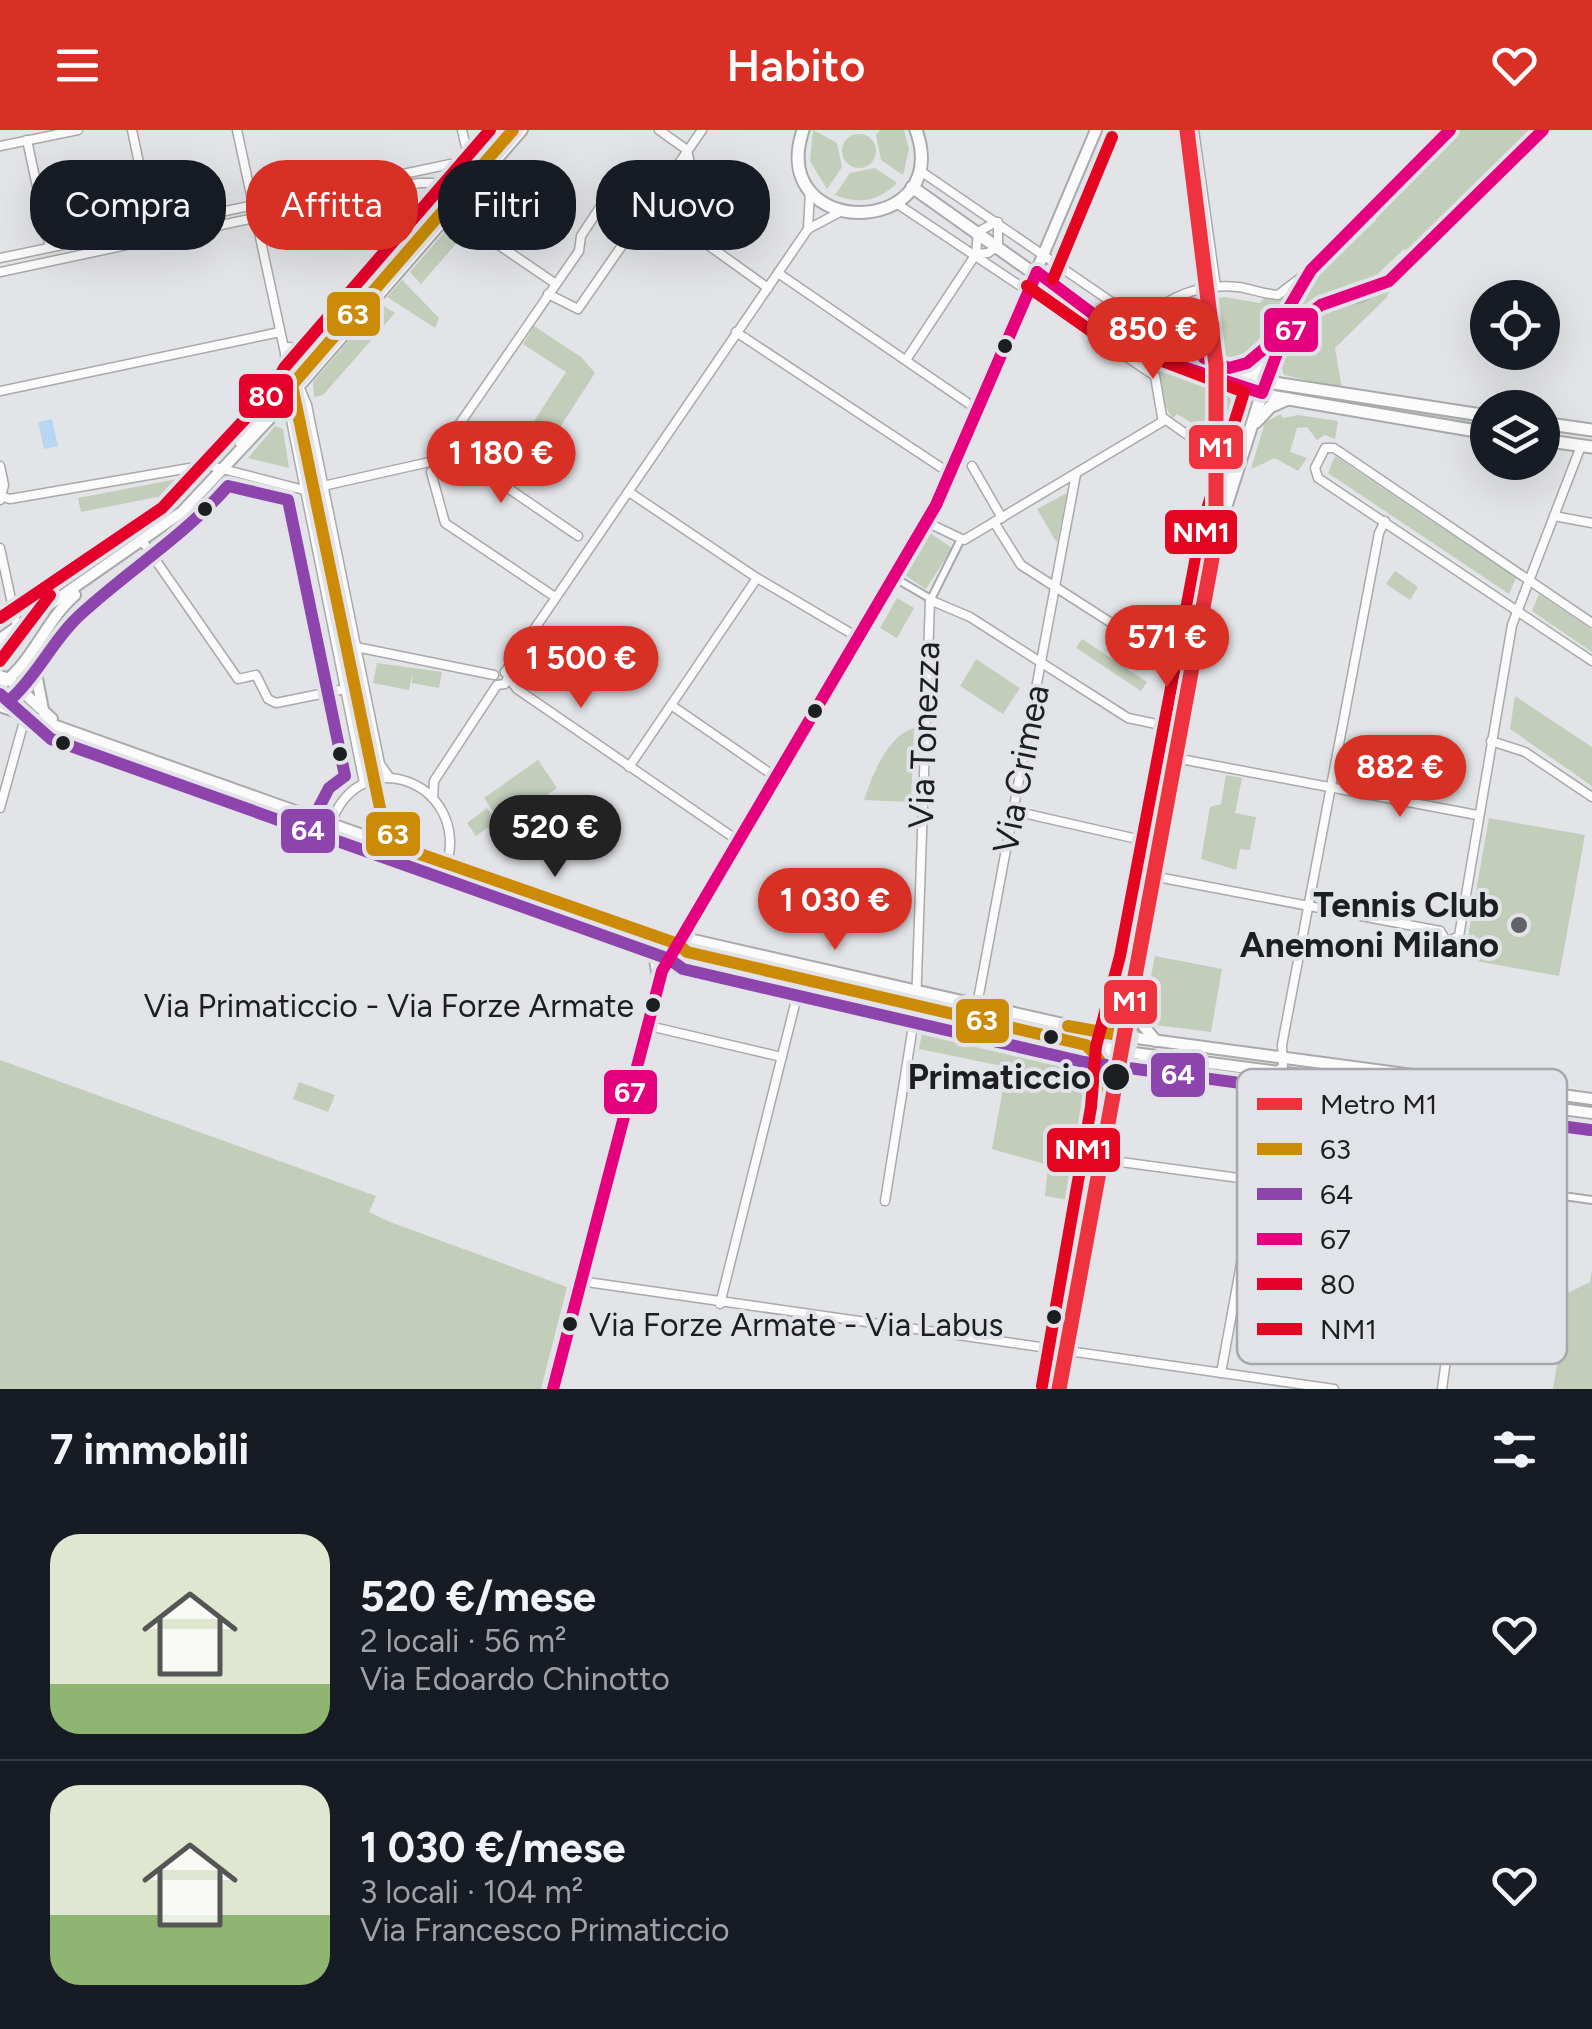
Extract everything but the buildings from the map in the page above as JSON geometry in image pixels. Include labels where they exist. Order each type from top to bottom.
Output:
[{"type":"main road","points":[[798,132],[800,169],[810,190],[840,212],[870,214],[896,203],[912,187],[921,148],[916,130]]},
{"type":"main road","points":[[1219,528],[1247,438],[1258,385],[1289,301],[1311,270],[1450,130]]},
{"type":"main road","points":[[1227,375],[1271,352],[1308,311],[1370,291],[1398,273],[1543,130]]},
{"type":"main road","points":[[912,187],[1108,322],[1129,341],[1180,366],[1227,375],[1288,399],[1470,430]]},
{"type":"main road","points":[[1108,322],[1171,344],[1227,375],[1242,410]]},
{"type":"main road","points":[[1271,352],[1282,374],[1299,388]]},
{"type":"main road","points":[[1258,385],[1470,413]]},
{"type":"main road","points":[[1056,1389],[1219,528],[1227,463],[1242,410],[1258,385]]},
{"type":"main road","points":[[1321,405],[1323,391]]},
{"type":"main road","points":[[1336,407],[1338,393]]},
{"type":"main road","points":[[1247,438],[1266,410],[1288,399]]},
{"type":"main road","points":[[1560,426],[1588,430],[1586,446],[1560,442]]},
{"type":"street","points":[[0,146],[78,130]]},
{"type":"street","points":[[132,130],[138,160]]},
{"type":"street","points":[[238,130],[246,171]]},
{"type":"street","points":[[462,130],[469,160]]},
{"type":"street","points":[[478,160],[505,130]]},
{"type":"street","points":[[497,160],[522,130]]},
{"type":"street","points":[[660,130],[687,150],[709,247],[768,288]]},
{"type":"street","points":[[548,294],[578,309],[702,130]]},
{"type":"street","points":[[553,1389],[658,978],[951,474],[1096,130]]},
{"type":"street","points":[[1184,130],[1203,279]]},
{"type":"street","points":[[1194,130],[1216,288]]},
{"type":"street","points":[[27,140],[31,160]]},
{"type":"street","points":[[418,171],[438,167]]},
{"type":"street","points":[[427,169],[438,184]]},
{"type":"street","points":[[919,170],[1142,320],[1171,344]]},
{"type":"street","points":[[808,229],[810,190]]},
{"type":"street","points":[[0,639],[178,516],[287,400],[314,348],[438,191]]},
{"type":"street","points":[[896,203],[1157,378],[1159,410],[1165,420],[1227,463]]},
{"type":"street","points":[[433,798],[434,780],[495,680],[506,675],[555,596],[736,332],[808,229],[840,212]]},
{"type":"street","points":[[323,486],[430,462],[556,284],[596,217]]},
{"type":"street","points":[[0,272],[246,220]]},
{"type":"street","points":[[906,360],[976,254],[978,232],[986,224],[998,222]]},
{"type":"street","points":[[976,254],[988,254],[998,246],[998,222]]},
{"type":"street","points":[[232,456],[293,382],[438,227]]},
{"type":"street","points":[[0,258],[36,250]]},
{"type":"street","points":[[263,250],[280,332],[323,486],[380,764],[390,778]]},
{"type":"street","points":[[506,250],[556,284]]},
{"type":"street","points":[[1142,320],[1171,299],[1216,288],[1278,295],[1311,270]]},
{"type":"street","points":[[778,273],[978,410]]},
{"type":"street","points":[[0,391],[280,332]]},
{"type":"street","points":[[736,332],[951,474]]},
{"type":"street","points":[[285,350],[314,348]]},
{"type":"street","points":[[285,350],[293,382]]},
{"type":"street","points":[[1130,358],[1180,366]]},
{"type":"street","points":[[287,400],[364,783]]},
{"type":"street","points":[[932,599],[960,541],[1165,420]]},
{"type":"street","points":[[445,445],[578,536]]},
{"type":"street","points":[[1440,931],[1444,940],[1452,942],[1459,936],[1457,927],[1517,611],[1586,446]]},
{"type":"street","points":[[1592,623],[1332,447],[1325,448],[1315,472],[1318,478],[1592,661]]},
{"type":"street","points":[[0,466],[0,497],[30,496],[178,468],[222,467],[304,490]]},
{"type":"street","points":[[972,466],[1018,562],[1155,650],[1194,659]]},
{"type":"street","points":[[431,472],[445,523],[555,596]]},
{"type":"street","name":"Via Crimea","points":[[977,1005],[1076,474]]},
{"type":"street","points":[[629,492],[756,578],[859,638]]},
{"type":"street","points":[[1554,516],[1592,523]]},
{"type":"street","points":[[926,522],[960,541]]},
{"type":"street","points":[[1280,1069],[1279,1058],[1378,533],[1385,522]]},
{"type":"street","points":[[143,542],[238,678],[256,675],[268,699],[276,702],[345,689]]},
{"type":"street","points":[[0,548],[4,583],[18,627]]},
{"type":"street","points":[[1512,570],[1537,561]]},
{"type":"street","points":[[57,723],[3,680],[32,652],[60,609],[102,571]]},
{"type":"street","points":[[629,767],[756,578]]},
{"type":"street","points":[[900,581],[1042,662],[1128,718],[1180,730]]},
{"type":"street","name":"Via Tonezza","points":[[884,1202],[916,1008],[928,606],[932,599]]},
{"type":"street","points":[[356,647],[495,680]]},
{"type":"street","points":[[32,652],[43,711]]},
{"type":"street","points":[[506,675],[517,689],[740,842]]},
{"type":"street","points":[[670,705],[777,778]]},
{"type":"street","points":[[0,706],[678,944],[687,952],[1061,1039],[1242,1069]]},
{"type":"street","points":[[0,808],[26,714]]},
{"type":"street","points":[[1491,741],[1525,752],[1592,797]]},
{"type":"street","points":[[1175,758],[1477,815]]},
{"type":"street","points":[[331,823],[343,799],[364,783],[390,778],[413,784],[433,798],[450,830],[447,864]]},
{"type":"street","points":[[413,784],[434,780]]},
{"type":"street","points":[[1014,811],[1158,844]]},
{"type":"street","points":[[1152,876],[1440,931]]},
{"type":"street","points":[[696,915],[698,927],[713,945]]},
{"type":"street","points":[[1440,931],[1446,924],[1457,927]]},
{"type":"street","points":[[651,935],[658,978]]},
{"type":"street","points":[[678,944],[693,940],[1091,1031],[1363,1069]]},
{"type":"street","points":[[764,971],[768,959]]},
{"type":"street","points":[[847,990],[853,983],[850,977]]},
{"type":"street","points":[[720,1304],[801,980]]},
{"type":"street","points":[[860,993],[858,985],[864,980]]},
{"type":"street","points":[[940,1012],[938,1004],[943,998]]},
{"type":"street","points":[[1091,1031],[1127,1012],[1156,1041]]},
{"type":"street","points":[[645,1026],[782,1057]]},
{"type":"street","points":[[1061,1039],[1069,1032],[1067,1026]]},
{"type":"street","points":[[1086,1044],[1116,1074],[1153,1056]]},
{"type":"street","points":[[1567,1096],[1592,1099]]},
{"type":"street","points":[[1567,1110],[1592,1113]]},
{"type":"street","points":[[1100,1159],[1237,1178]]},
{"type":"street","points":[[1567,1197],[1592,1200]]},
{"type":"street","points":[[580,1281],[1334,1389]]},
{"type":"street","points":[[1220,1373],[1237,1282]]},
{"type":"street","points":[[1442,1389],[1446,1364]]},
{"type":"green space","points":[[813,130],[837,143],[842,167],[827,189],[810,161]]},
{"type":"green space","points":[[880,130],[904,130],[909,149],[903,175],[881,160],[876,135]]},
{"type":"green space","points":[[1456,130],[1538,130],[1411,255],[1404,249],[1366,285],[1318,299],[1289,322],[1286,320],[1311,283],[1376,220],[1371,214]]},
{"type":"green space","points":[[859,134],[871,139],[876,151],[871,163],[859,168],[847,163],[842,151],[847,139]]},
{"type":"green space","points":[[875,168],[897,183],[868,200],[835,195],[850,173]]},
{"type":"green space","points":[[438,240],[438,250],[451,250],[421,284],[410,272]]},
{"type":"green space","points":[[402,280],[439,318],[435,328],[387,297]]},
{"type":"green space","points":[[1392,285],[1387,297],[1335,348],[1342,388],[1284,375],[1280,361],[1301,327],[1327,311]]},
{"type":"green space","points":[[1224,297],[1260,303],[1265,297],[1285,299],[1255,356],[1235,360],[1158,323],[1183,306]]},
{"type":"green space","points":[[380,304],[395,313],[323,395],[314,397],[313,382]]},
{"type":"green space","points":[[534,326],[581,357],[595,373],[555,435],[534,421],[566,372],[523,344]]},
{"type":"green space","points":[[1148,367],[1229,394],[1233,407],[1224,442],[1177,414],[1173,418]]},
{"type":"green space","points":[[1342,398],[1470,417],[1470,426],[1341,404]]},
{"type":"green space","points":[[1281,414],[1283,418],[1298,415],[1338,421],[1335,439],[1325,435],[1317,440],[1307,427],[1297,428],[1290,452],[1307,458],[1298,471],[1275,458],[1251,469],[1265,422]]},
{"type":"green space","points":[[275,426],[283,429],[289,468],[248,458]]},
{"type":"green space","points":[[1335,456],[1516,578],[1509,594],[1328,473]]},
{"type":"green space","points":[[198,475],[162,510],[157,497],[81,512],[78,498]]},
{"type":"green space","points":[[1067,493],[1057,543],[1037,509]]},
{"type":"green space","points":[[930,533],[952,548],[926,589],[905,575]]},
{"type":"green space","points":[[1395,571],[1418,587],[1410,600],[1386,584]]},
{"type":"green space","points":[[1539,594],[1592,630],[1592,652],[1532,611]]},
{"type":"green space","points":[[897,598],[914,608],[897,638],[880,628]]},
{"type":"green space","points":[[1082,639],[1147,682],[1141,691],[1076,648]]},
{"type":"green space","points":[[976,659],[1020,688],[1003,714],[960,686]]},
{"type":"green space","points":[[377,663],[442,672],[439,688],[412,683],[413,672],[409,690],[373,683]]},
{"type":"green space","points":[[1515,696],[1592,747],[1592,786],[1510,729]]},
{"type":"green space","points":[[914,728],[911,802],[864,800],[888,748]]},
{"type":"green space","points":[[538,760],[557,788],[503,826],[484,798]]},
{"type":"green space","points":[[1226,775],[1242,778],[1235,813],[1256,817],[1250,850],[1240,849],[1236,870],[1201,859],[1210,807],[1221,804]]},
{"type":"green space","points":[[487,808],[497,821],[476,836],[467,823]]},
{"type":"green space","points":[[1489,818],[1585,835],[1559,976],[1464,959]]},
{"type":"green space","points":[[1155,956],[1222,969],[1211,1032],[1155,1025],[1144,1012]]},
{"type":"green space","points":[[925,1017],[1082,1051],[1097,1078],[1074,1201],[1045,1196],[1048,1165],[992,1149],[1007,1067],[919,1049]]},
{"type":"green space","points":[[0,1060],[376,1196],[369,1212],[567,1287],[541,1389],[0,1389]]},
{"type":"green space","points":[[299,1082],[335,1095],[328,1112],[293,1099]]},
{"type":"green space","points":[[1567,1101],[1592,1104],[1567,1104]]},
{"type":"green space","points":[[1592,1270],[1592,1389],[1553,1389],[1557,1364],[1567,1364],[1568,1293],[1590,1282]]},
{"type":"water","points":[[52,419],[58,446],[44,449],[38,422]]},
{"type":"metro line","name":"M1","points":[[1059,1389],[1216,537],[1216,365],[1187,130]]},
{"type":"transit line","name":"80","points":[[0,618],[162,508],[272,390],[284,368],[490,130]]},
{"type":"transit line","name":"63","points":[[292,385],[513,130]]},
{"type":"transit line","name":"67","points":[[1204,358],[1229,368],[1247,363],[1265,348],[1311,270],[1450,130]]},
{"type":"transit line","name":"67","points":[[1037,272],[1129,341],[1180,366],[1262,393],[1279,348],[1296,323],[1321,305],[1389,281],[1543,130]]},
{"type":"transit line","name":"NM1","points":[[1053,279],[1112,137]]},
{"type":"transit line","name":"67","points":[[553,1389],[662,971],[936,505],[1037,272]]},
{"type":"transit line","name":"NM1","points":[[1027,286],[1101,338],[1244,392],[1202,525],[1120,956],[1096,1046],[1091,1107],[1042,1386]]},
{"type":"transit line","name":"63","points":[[292,385],[381,813],[394,836],[417,853],[678,944],[687,952],[1086,1045],[1099,1059],[1107,1082],[1108,1109],[1059,1389]]},
{"type":"transit line","name":"64","points":[[12,698],[81,614],[193,521],[228,486],[288,500],[345,776],[329,788],[315,815]]},
{"type":"transit line","name":"80","points":[[0,661],[50,595]]},
{"type":"transit line","name":"64","points":[[0,694],[51,739],[669,959],[683,969],[1084,1062],[1237,1083]]},
{"type":"transit line","name":"63","points":[[1068,1026],[1129,1037],[1113,1097]]},
{"type":"transit line","name":"64","points":[[1567,1127],[1590,1130]]},
{"type":"place","name":"Tennis Club Anemoni Milano","points":[[1519,925]]},
{"type":"place","name":"Via Primaticcio - Via Forze Armate","points":[[653,1005]]},
{"type":"place","name":"Primaticcio","points":[[1116,1077]]},
{"type":"place","name":"Via Forze Armate - Via Labus","points":[[570,1324]]}]
